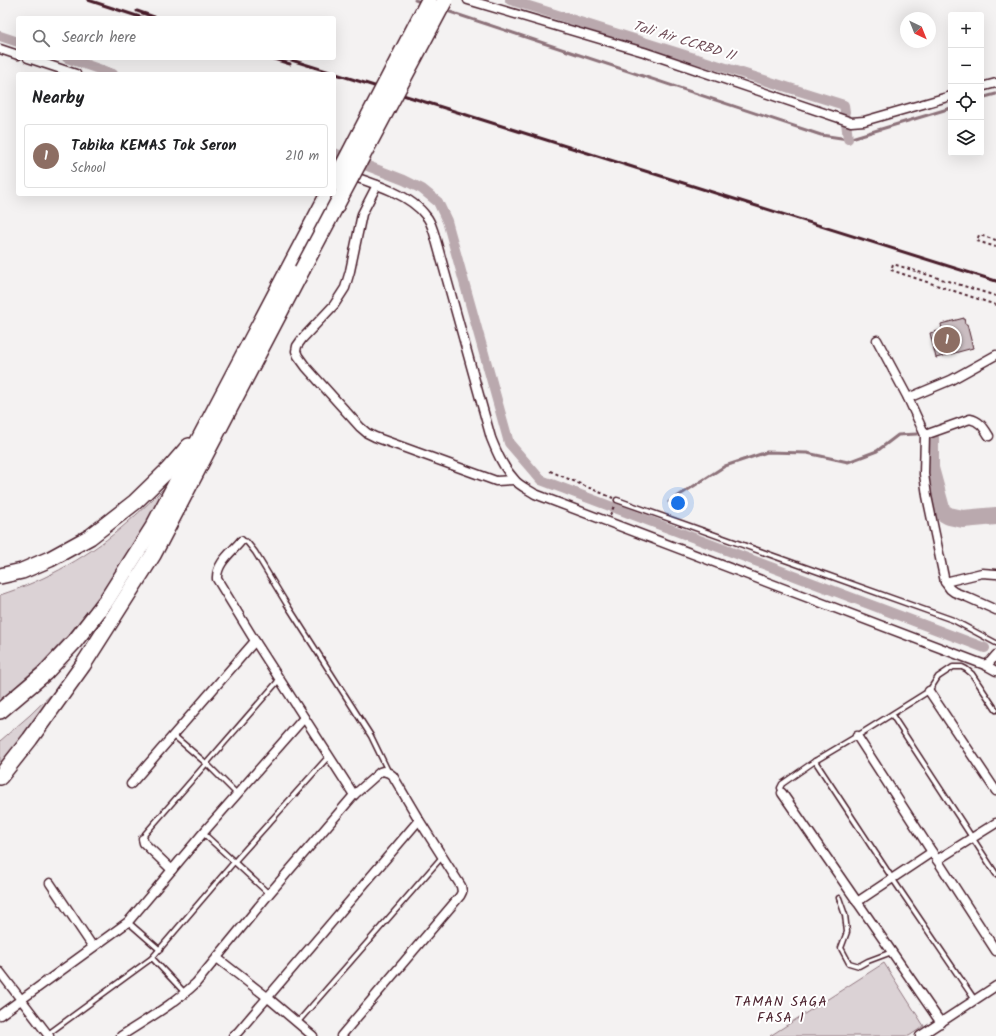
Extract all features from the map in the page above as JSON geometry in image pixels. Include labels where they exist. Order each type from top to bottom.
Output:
[{"type":"highway","points":[[336,179],[429,0]]},
{"type":"highway","points":[[0,711],[45,673],[75,641],[106,601],[154,527],[205,428],[297,268],[445,0]]},
{"type":"highway","points":[[0,777],[84,665],[153,555],[213,441],[297,268],[327,196]]},
{"type":"highway","points":[[0,576],[22,571],[50,559],[90,537],[135,502],[168,470],[205,428]]},
{"type":"highway","points":[[0,723],[49,681],[82,645],[111,609],[164,532],[213,441]]},
{"type":"street","points":[[468,0],[644,52],[851,122],[864,120],[948,97]]},
{"type":"street","points":[[0,49],[16,54]]},
{"type":"street","points":[[34,60],[70,72]]},
{"type":"street","points":[[984,86],[996,83]]},
{"type":"street","points":[[336,170],[377,185],[413,203],[427,216],[434,232],[491,438],[499,457],[514,480],[535,494],[985,665],[996,671]]},
{"type":"street","points":[[377,185],[362,214],[350,272],[345,288],[334,305],[297,346],[296,351],[298,356],[366,433],[496,481],[514,480]]},
{"type":"street","points":[[878,340],[925,435],[924,474],[945,582],[954,592],[996,610]]},
{"type":"street","points":[[908,398],[951,380],[996,355]]},
{"type":"street","points":[[925,435],[970,419],[976,420],[982,425],[989,436]]},
{"type":"street","points":[[241,541],[220,564],[217,579],[354,795]]},
{"type":"street","points":[[945,582],[982,572],[996,574]]},
{"type":"street","points":[[131,784],[255,640]]},
{"type":"street","points":[[985,665],[996,655]]},
{"type":"street","points":[[929,692],[996,791]]},
{"type":"street","points":[[0,1015],[128,922],[203,832],[304,718]]},
{"type":"street","points":[[857,736],[996,951]]},
{"type":"street","points":[[121,1036],[174,1002],[196,983],[269,894],[354,795],[383,771],[393,776],[461,886],[462,892],[341,1036]]},
{"type":"street","points":[[782,792],[941,1022]]},
{"type":"street","points":[[233,1036],[419,820]]},
{"type":"street","points":[[937,860],[996,822]]},
{"type":"street","points":[[143,839],[144,843],[172,870]]},
{"type":"street","points":[[857,902],[932,852]]},
{"type":"street","points":[[50,884],[94,947]]},
{"type":"street","points":[[217,958],[297,1023],[309,1035]]},
{"type":"street","points":[[0,972],[49,1035]]},
{"type":"street","points":[[920,1036],[996,986]]},
{"type":"lane","points":[[617,500],[953,620],[996,643]]},
{"type":"lane","points":[[241,541],[247,542],[255,552],[371,736],[389,773]]},
{"type":"lane","points":[[782,792],[780,788],[782,784],[815,761],[929,692],[938,677],[953,667],[962,667],[972,674],[996,710]]},
{"type":"lane","points":[[143,839],[145,834],[280,680]]},
{"type":"lane","points":[[892,715],[996,874]]},
{"type":"lane","points":[[173,735],[207,764],[238,794]]},
{"type":"lane","points":[[49,1035],[152,958],[329,756]]},
{"type":"lane","points":[[815,761],[975,1000]]},
{"type":"lane","points":[[203,832],[269,894]]},
{"type":"lane","points":[[297,1023],[442,857]]},
{"type":"lane","points":[[839,898],[845,914],[847,932],[841,948],[849,963],[859,966],[892,952]]},
{"type":"lane","points":[[128,922],[160,950]]},
{"type":"lane","points":[[152,958],[186,993]]},
{"type":"path","points":[[996,240],[980,235],[977,241],[996,247]]},
{"type":"path","points":[[996,296],[893,264],[891,270],[996,306]]},
{"type":"path","points":[[550,471],[617,500],[607,521]]},
{"type":"shaded area","points":[[168,484],[147,522],[99,597],[69,634],[39,666],[0,700],[0,595],[35,582],[84,556],[128,522]]},
{"type":"shaded area","points":[[63,683],[0,766],[0,741]]},
{"type":"shaded area","points":[[884,963],[924,1026],[909,1036],[770,1036]]},
{"type":"building","points":[[964,318],[973,348],[936,358],[930,333],[942,330],[941,324]]},
{"type":"waterway","points":[[415,0],[424,3]]},
{"type":"waterway","name":"Tali Air CCRBD 11","points":[[510,0],[844,105],[845,112]]},
{"type":"waterway","points":[[444,10],[821,135],[848,139],[948,109]]},
{"type":"waterway","points":[[0,36],[16,41]]},
{"type":"waterway","points":[[73,60],[107,72]]},
{"type":"waterway","points":[[984,97],[996,94]]},
{"type":"waterway","points":[[846,122],[848,139]]},
{"type":"waterway","points":[[336,154],[404,180],[422,189],[438,202],[447,221],[509,443],[541,480],[985,648]]},
{"type":"waterway","points":[[669,502],[725,466],[767,452],[807,453],[848,462],[877,451],[898,435],[917,434]]},
{"type":"waterway","points":[[930,438],[930,468],[942,512],[949,516],[963,519],[996,516]]},
{"type":"railway","points":[[88,0],[137,16]]},
{"type":"railway","points":[[137,11],[151,16]]},
{"type":"railway","points":[[277,60],[290,64]]},
{"type":"railway","points":[[291,60],[330,72]]},
{"type":"railway","points":[[336,74],[996,281]]},
{"type":"place","name":"Tabika KEMAS Tok Seron","points":[[947,340]]},
{"type":"district","name":"TAMAN SAGA FASA 1","points":[[781,1010]]}]
